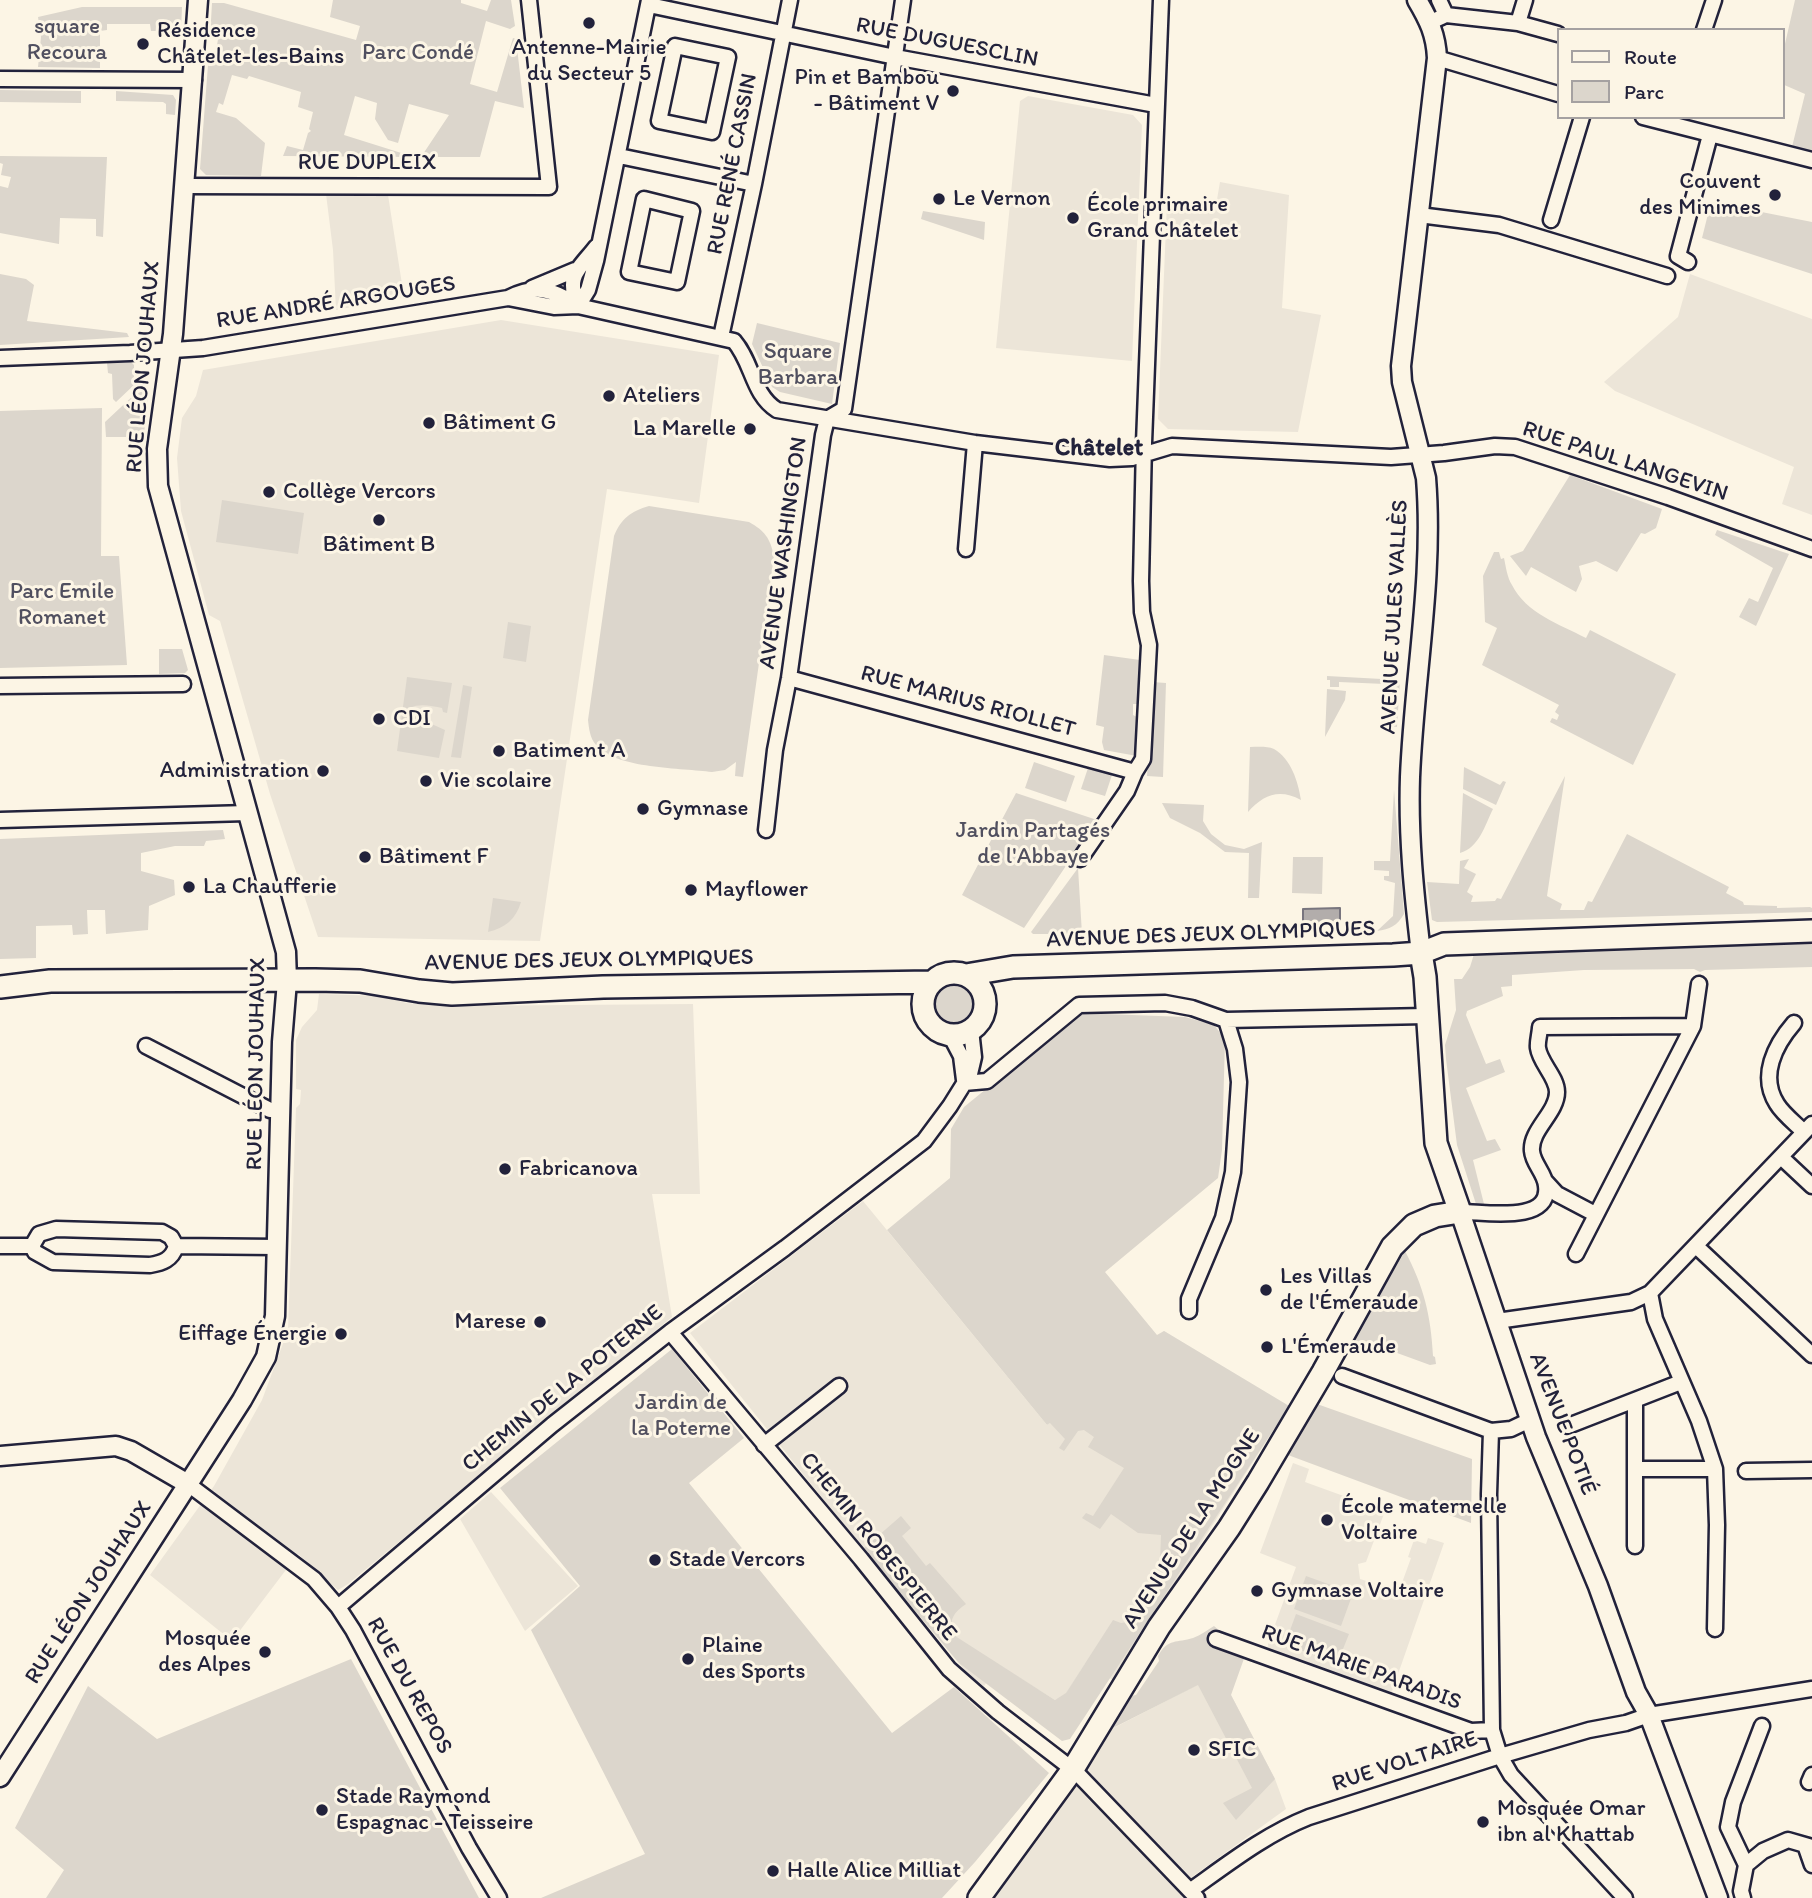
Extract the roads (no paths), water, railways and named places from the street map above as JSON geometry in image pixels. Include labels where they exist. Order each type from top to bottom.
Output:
[{"type":"main road","name":"AVENUE DES JEUX OLYMPIQUES","points":[[966,975],[1003,969],[1421,953],[1444,944],[1812,931]]},
{"type":"main road","name":"AVENUE POTIÉ","points":[[1421,953],[1436,1143],[1460,1212]]},
{"type":"main road","points":[[887,983],[915,1000],[932,1027],[961,1033],[983,1015],[984,995],[1003,969]]},
{"type":"main road","points":[[922,1009],[922,999],[931,982],[947,973],[966,975],[974,980],[984,995]]},
{"type":"main road","name":"AVENUE DES JEUX OLYMPIQUES","points":[[0,987],[50,981],[360,981],[452,994],[603,987],[931,982]]},
{"type":"main road","name":"AVENUE DE LA MOGNE","points":[[979,1898],[1073,1769],[1159,1627],[1258,1482],[1323,1373],[1392,1247],[1415,1225],[1439,1214],[1460,1212]]},
{"type":"street","name":"RUE LÉON JOUHAUX","points":[[0,1777],[242,1401],[266,1357],[275,1316],[283,1031],[288,981],[286,953],[158,486],[158,438],[170,351],[194,80],[198,0]]},
{"type":"street","name":"RUE DUPLEIX","points":[[184,186],[549,187],[529,0]]},
{"type":"street","name":"RUE RENÉ CASSIN","points":[[721,337],[790,0]]},
{"type":"street","name":"AVENUE WASHINGTON","points":[[766,830],[775,750],[789,678],[827,419],[844,409],[903,0]]},
{"type":"street","points":[[1080,859],[1127,792],[1143,759],[1149,645],[1142,611],[1141,581],[1143,453],[1161,0]]},
{"type":"street","points":[[1439,0],[1438,19],[1518,23],[1556,33]]},
{"type":"street","points":[[1518,23],[1525,0]]},
{"type":"street","points":[[1705,28],[1714,0]]},
{"type":"street","name":"AVENUE JULES VALLÈS","points":[[1420,1],[1438,19],[1437,58],[1401,366],[1402,382],[1426,478],[1429,535],[1410,775],[1409,835],[1421,953]]},
{"type":"street","points":[[578,306],[588,290],[619,156],[649,2]]},
{"type":"street","name":"RUE DUGUESCLIN","points":[[649,2],[895,57],[1156,105]]},
{"type":"street","points":[[674,46],[728,57],[712,132],[659,121],[674,46]]},
{"type":"street","points":[[1437,58],[1556,93]]},
{"type":"street","points":[[0,79],[194,80]]},
{"type":"street","points":[[1551,220],[1581,119]]},
{"type":"street","points":[[1650,119],[1812,160]]},
{"type":"street","points":[[1688,262],[1678,256],[1710,135]]},
{"type":"street","points":[[619,156],[754,184]]},
{"type":"street","points":[[644,200],[692,211],[677,282],[629,272],[636,237],[644,200]]},
{"type":"street","points":[[1419,215],[1499,225],[1667,276]]},
{"type":"street","points":[[578,306],[572,293],[575,270],[598,246]]},
{"type":"street","name":"RUE ANDRÉ ARGOUGES","points":[[0,358],[203,348],[508,298],[575,270]]},
{"type":"street","points":[[532,288],[560,294],[578,306],[721,337]]},
{"type":"street","name":"RUE ANDRÉ ARGOUGES","points":[[508,298],[554,307],[578,306]]},
{"type":"street","name":"RUE PAUL LANGEVIN","points":[[721,337],[734,341],[741,348],[761,395],[777,410],[975,443],[1110,458],[1132,457],[1172,446],[1376,457],[1444,453],[1495,446],[1524,449],[1812,549]]},
{"type":"street","points":[[966,550],[975,443]]},
{"type":"street","name":"RUE MARIUS RIOLLET","points":[[789,678],[1135,772]]},
{"type":"street","points":[[0,687],[183,684]]},
{"type":"street","points":[[0,820],[247,813]]},
{"type":"street","points":[[1576,1254],[1693,1026],[1699,984]]},
{"type":"street","points":[[961,1033],[964,1083],[986,1081],[1079,1005],[1165,1003],[1192,1008],[1226,1020],[1426,1016]]},
{"type":"street","points":[[1189,1311],[1189,1298],[1223,1219],[1233,1172],[1239,1082],[1235,1049],[1226,1020]]},
{"type":"street","points":[[1497,1321],[1631,1302],[1650,1293],[1808,1128],[1776,1103],[1769,1082],[1771,1059],[1779,1041],[1794,1023]]},
{"type":"street","points":[[1595,1214],[1557,1194],[1546,1182],[1532,1153],[1532,1144],[1555,1100],[1557,1090],[1537,1048],[1540,1027],[1693,1026]]},
{"type":"street","name":"CHEMIN DE LA POTERNE","points":[[338,1607],[488,1478],[670,1332],[923,1141],[950,1107],[970,1074],[974,1056],[961,1033]]},
{"type":"street","points":[[146,1046],[270,1110],[280,1110]]},
{"type":"street","points":[[1781,1157],[1812,1186]]},
{"type":"street","points":[[1460,1212],[1512,1216],[1541,1203],[1546,1194],[1546,1182]]},
{"type":"street","name":"AVENUE POTIÉ","points":[[1460,1212],[1530,1420],[1598,1586],[1636,1692],[1649,1715],[1718,1898]]},
{"type":"street","points":[[32,1246],[39,1234],[63,1228],[162,1232],[174,1241],[176,1246]]},
{"type":"street","points":[[0,1246],[32,1246]]},
{"type":"street","points":[[32,1246],[35,1252],[53,1262],[150,1265],[170,1258],[176,1246]]},
{"type":"street","points":[[176,1246],[277,1247]]},
{"type":"street","points":[[1696,1246],[1812,1355]]},
{"type":"street","points":[[1650,1293],[1655,1319],[1699,1421],[1715,1469],[1715,1629]]},
{"type":"street","name":"CHEMIN ROBESPIERRE","points":[[670,1332],[861,1559],[949,1669],[998,1712],[1073,1769],[1194,1894]]},
{"type":"street","points":[[1342,1376],[1491,1431],[1511,1429],[1530,1420]]},
{"type":"street","points":[[1568,1426],[1681,1382]]},
{"type":"street","points":[[764,1445],[839,1386]]},
{"type":"street","points":[[1635,1400],[1635,1546]]},
{"type":"street","points":[[1491,1431],[1489,1494],[1492,1730],[1500,1756],[1521,1788],[1625,1898]]},
{"type":"street","points":[[0,1457],[116,1447],[131,1451],[188,1484],[314,1579],[338,1607]]},
{"type":"street","points":[[1635,1469],[1715,1469]]},
{"type":"street","points":[[1746,1471],[1812,1470]]},
{"type":"street","name":"RUE DU REPOS","points":[[338,1607],[499,1898]]},
{"type":"street","name":"RUE MARIE PARADIS","points":[[1216,1639],[1471,1731],[1492,1730]]},
{"type":"street","name":"RUE VOLTAIRE","points":[[1194,1894],[1286,1827],[1309,1817],[1589,1730],[1626,1723],[1649,1715],[1812,1689]]},
{"type":"street","points":[[1743,1898],[1741,1891],[1746,1866],[1728,1826],[1733,1802],[1762,1726]]},
{"type":"street","points":[[1746,1866],[1763,1851],[1788,1840],[1809,1846],[1812,1865]]},
{"type":"place","name":"Antenne-Mairie du Secteur 5","points":[[589,23]]},
{"type":"place","name":"Résidence Châtelet-les-Bains","points":[[143,44]]},
{"type":"place","name":"Pin et Bambou - Bâtiment V","points":[[953,91]]},
{"type":"place","name":"Couvent des Minimes","points":[[1775,195]]},
{"type":"place","name":"Le Vernon","points":[[939,199]]},
{"type":"place","name":"École primaire Grand Châtelet","points":[[1073,218]]},
{"type":"place","name":"Ateliers","points":[[609,396]]},
{"type":"place","name":"Bâtiment G","points":[[429,423]]},
{"type":"place","name":"La Marelle","points":[[750,429]]},
{"type":"place","name":"Collège Vercors","points":[[269,492]]},
{"type":"place","name":"Bâtiment B","points":[[379,520]]},
{"type":"place","name":"CDI","points":[[379,719]]},
{"type":"place","name":"Batiment A","points":[[499,751]]},
{"type":"place","name":"Administration","points":[[323,771]]},
{"type":"place","name":"Vie scolaire","points":[[426,781]]},
{"type":"place","name":"Gymnase","points":[[643,809]]},
{"type":"place","name":"Bâtiment F","points":[[365,857]]},
{"type":"place","name":"La Chaufferie","points":[[189,887]]},
{"type":"place","name":"Mayflower","points":[[691,890]]},
{"type":"place","name":"Fabricanova","points":[[505,1169]]},
{"type":"place","name":"Les Villas de l'Émeraude","points":[[1266,1290]]},
{"type":"place","name":"Marese","points":[[540,1322]]},
{"type":"place","name":"Eiffage Énergie","points":[[341,1334]]},
{"type":"place","name":"L'Émeraude","points":[[1267,1347]]},
{"type":"place","name":"École maternelle Voltaire","points":[[1327,1520]]},
{"type":"place","name":"Stade Vercors","points":[[655,1560]]},
{"type":"place","name":"Gymnase Voltaire","points":[[1257,1591]]},
{"type":"place","name":"Mosquée des Alpes","points":[[265,1652]]},
{"type":"place","name":"Plaine des Sports","points":[[688,1659]]},
{"type":"place","name":"SFIC","points":[[1194,1750]]},
{"type":"place","name":"Stade Raymond Espagnac - Teisseire","points":[[322,1810]]},
{"type":"place","name":"Mosquée Omar ibn al Khattab","points":[[1483,1822]]},
{"type":"place","name":"Halle Alice Milliat","points":[[773,1871]]},
{"type":"district","name":"Châtelet","points":[[1099,449]]},
{"type":"park label","name":"square Recoura","points":[[67,40]]},
{"type":"park label","name":"Parc Condé","points":[[418,53]]},
{"type":"park label","name":"Square Barbara","points":[[798,365]]},
{"type":"park label","name":"Parc Emile Romanet","points":[[62,605]]},
{"type":"park label","name":"Jardin Partagés de l'Abbaye","points":[[1033,844]]},
{"type":"park label","name":"Jardin de la Poterne","points":[[681,1416]]}]
